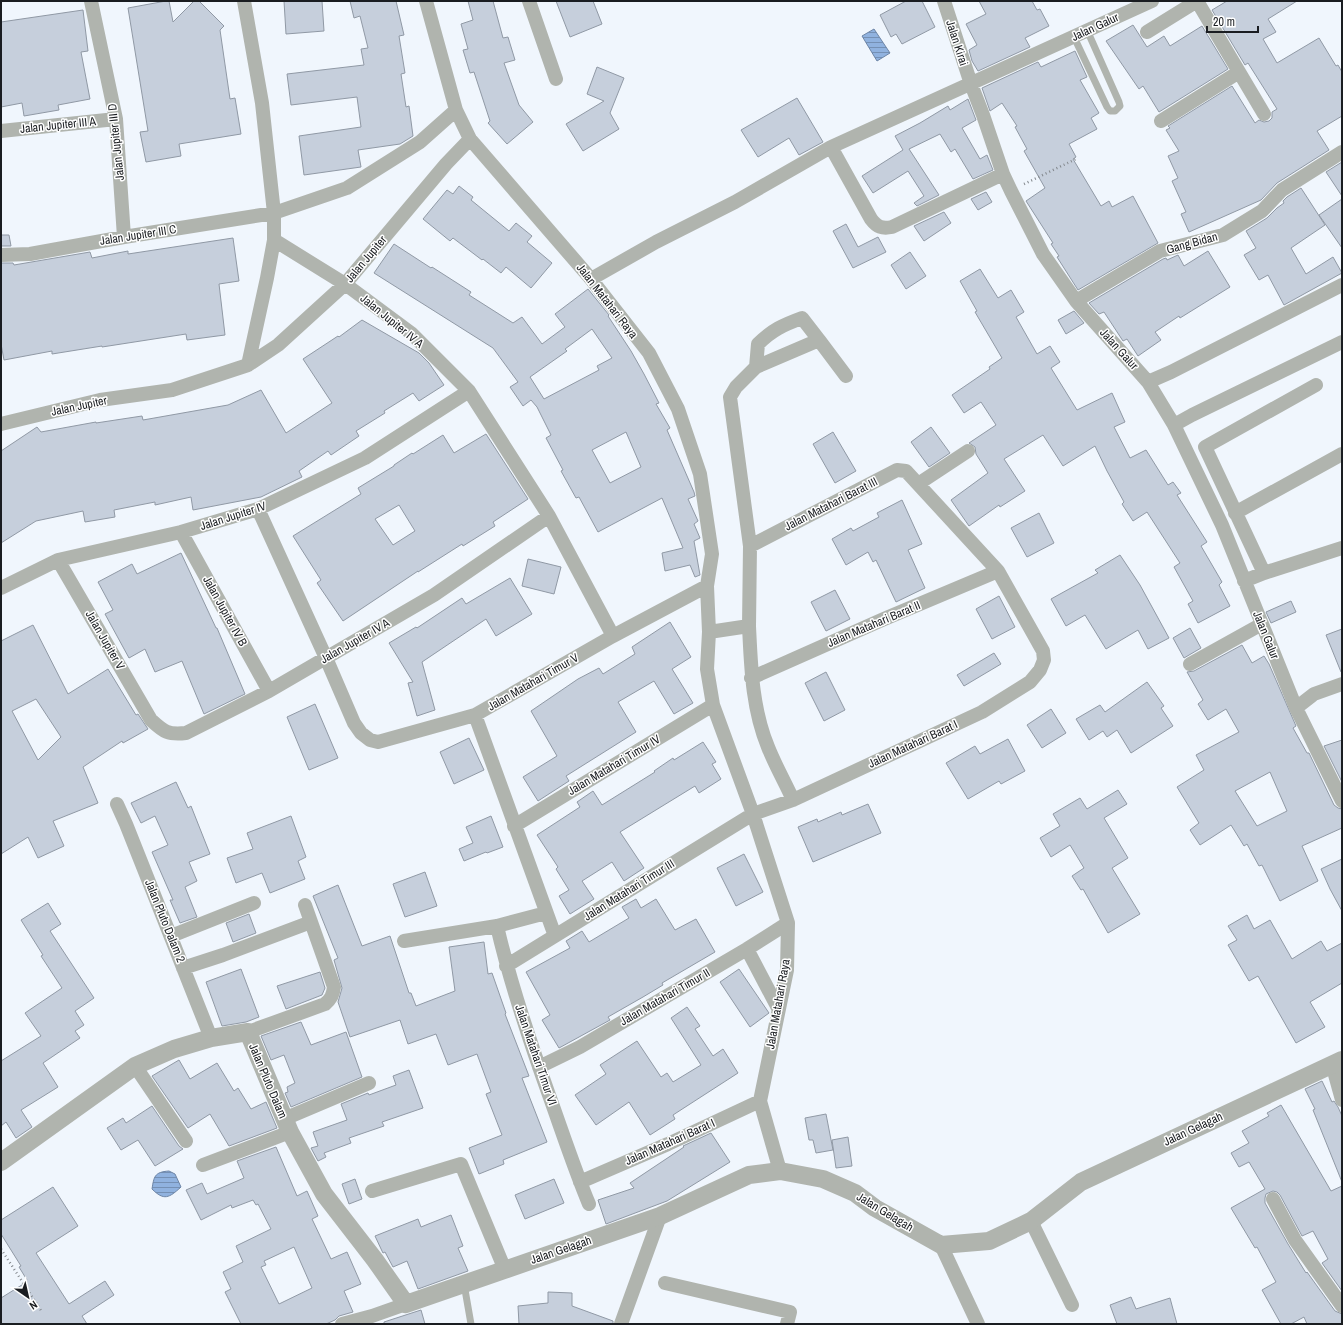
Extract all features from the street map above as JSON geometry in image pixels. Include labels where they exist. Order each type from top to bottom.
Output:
[{"type":"street","name":"Jalan Jupiter III D","points":[[91,1],[116,119],[124,237]]},
{"type":"street","points":[[244,1],[262,103],[274,213],[274,240],[248,364]]},
{"type":"street","name":"Jalan Matahari Raya","points":[[426,1],[456,110],[470,139],[591,279],[649,353],[678,409],[700,474],[712,554],[707,586],[709,632],[707,670],[713,705],[753,814],[788,924],[787,970],[760,1100],[780,1171]]},
{"type":"street","points":[[529,1],[556,79]]},
{"type":"street","name":"Jalan Kirai","points":[[944,1],[971,84]]},
{"type":"street","name":"Jalan Galur","points":[[1152,1],[971,84],[983,115],[1002,174],[1043,254],[1076,301],[1148,382],[1174,425],[1222,525],[1296,708],[1342,801]]},
{"type":"street","points":[[1147,32],[1197,1],[1264,114]]},
{"type":"street","points":[[1161,121],[1239,72]]},
{"type":"street","points":[[591,279],[656,242],[736,202],[830,147],[971,84]]},
{"type":"street","points":[[274,213],[347,188],[420,142],[456,110]]},
{"type":"street","name":"Jalan Jupiter III A","points":[[1,131],[116,119]]},
{"type":"street","name":"Jalan Jupiter","points":[[1,424],[100,400],[172,390],[248,364],[278,345],[345,284],[446,164],[470,139]]},
{"type":"street","points":[[830,147],[871,219],[876,225],[885,228],[892,227],[1002,174]]},
{"type":"street","name":"Gang Bidan","points":[[1076,301],[1160,251],[1223,235],[1262,211],[1282,190],[1342,152]]},
{"type":"street","name":"Jalan Jupiter III C","points":[[1,255],[30,254],[274,213]]},
{"type":"street","name":"Jalan Jupiter IV A","points":[[274,240],[345,284],[411,333],[469,391],[549,516],[613,636]]},
{"type":"street","points":[[1148,382],[1171,372],[1342,286]]},
{"type":"street","points":[[756,367],[758,344],[769,333],[783,325],[802,318],[846,376]]},
{"type":"street","points":[[753,814],[793,800],[768,746],[757,710],[751,678],[749,626],[750,546],[730,397],[736,387],[756,367],[818,340]]},
{"type":"street","points":[[1174,425],[1342,342]]},
{"type":"street","points":[[1264,573],[1205,447],[1316,385]]},
{"type":"street","name":"Jalan Jupiter IV","points":[[1,588],[58,560],[181,532],[258,509],[365,458],[469,391]]},
{"type":"street","points":[[968,451],[914,480],[998,571]]},
{"type":"street","points":[[1235,513],[1342,454]]},
{"type":"street","name":"Jalan Matahari Barat III","points":[[750,546],[897,470],[906,471],[914,480]]},
{"type":"street","name":"Jalan Matahari Timur V","points":[[258,509],[354,723],[361,733],[370,740],[378,742],[475,715],[613,636],[707,586]]},
{"type":"street","name":"Jalan Jupiter IV A","points":[[151,720],[161,729],[173,734],[186,733],[269,691],[434,595],[549,516]]},
{"type":"street","name":"Jalan Jupiter IV B","points":[[181,532],[269,691]]},
{"type":"street","points":[[1244,581],[1342,548]]},
{"type":"street","name":"Jalan Jupiter V","points":[[58,560],[151,720]]},
{"type":"street","name":"Jalan Matahari Barat II","points":[[751,678],[884,619],[998,571]]},
{"type":"street","name":"Jalan Matahari Barat I","points":[[793,800],[982,712],[1030,682],[1040,670],[1044,660],[1043,651],[998,571]]},
{"type":"street","points":[[1190,664],[1262,624]]},
{"type":"street","points":[[709,632],[749,626]]},
{"type":"street","points":[[1296,708],[1314,694],[1342,684]]},
{"type":"street","name":"Jalan Matahari Timur IV","points":[[514,826],[713,705]]},
{"type":"street","points":[[475,715],[555,936]]},
{"type":"street","name":"Jalan Pluto Dalam 2","points":[[117,804],[211,1038]]},
{"type":"street","name":"Jalan Matahari Timur III","points":[[506,966],[753,814]]},
{"type":"street","points":[[171,936],[254,903]]},
{"type":"street","points":[[248,1032],[325,1004],[330,1000],[333,994],[334,987],[305,905]]},
{"type":"street","points":[[404,942],[497,926],[546,913]]},
{"type":"street","points":[[183,968],[223,955],[311,922]]},
{"type":"street","name":"Jalan Matahari Timur II","points":[[539,1067],[580,1047],[788,924]]},
{"type":"street","name":"Jalan Matahari Timur VI","points":[[497,926],[506,966],[539,1067],[589,1204]]},
{"type":"street","points":[[747,949],[778,1008]]},
{"type":"street","name":"Jalan Pluto Dalam","points":[[1,1162],[135,1066],[174,1049],[211,1038],[248,1032],[287,1126],[324,1194],[375,1260],[406,1304]]},
{"type":"street","points":[[1337,1062],[1342,1100]]},
{"type":"street","name":"Jalan Gelagah","points":[[406,1304],[660,1216],[750,1175],[780,1171],[823,1179],[855,1193],[875,1208],[941,1245],[990,1241],[1031,1221],[1081,1182],[1337,1062]]},
{"type":"street","points":[[135,1066],[186,1141]]},
{"type":"street","points":[[203,1165],[287,1126],[369,1083]]},
{"type":"street","name":"Jalan Matahari Barat I","points":[[580,1182],[668,1144],[760,1100]]},
{"type":"street","points":[[372,1191],[461,1164],[505,1270]]},
{"type":"street","points":[[1273,1199],[1294,1240],[1342,1306]]},
{"type":"street","points":[[621,1324],[660,1216]]},
{"type":"street","points":[[1031,1221],[1072,1305]]},
{"type":"street","points":[[941,1245],[978,1324]]},
{"type":"street","points":[[665,1283],[790,1312],[787,1324]]},
{"type":"street","points":[[342,1324],[372,1316],[406,1304]]},
{"type":"lane","points":[[1074,37],[1107,107],[1110,111],[1115,111],[1120,106],[1120,102],[1087,30]]},
{"type":"lane","points":[[464,1284],[471,1324]]},
{"type":"path","points":[[1011,191],[1076,159]]},
{"type":"path","points":[[1,1249],[42,1312]]},
{"type":"water","points":[[874,29],[890,53],[877,61],[862,36]]},
{"type":"water","points":[[169,1171],[175,1174],[181,1187],[170,1196],[163,1197],[152,1189],[153,1181],[158,1174]]},
{"type":"building","points":[[169,1],[173,22],[194,1],[199,1],[224,26],[220,30],[230,99],[235,98],[241,134],[179,144],[181,156],[146,162],[140,132],[148,131],[128,8]]},
{"type":"building","points":[[284,1],[322,1],[324,31],[286,34]]},
{"type":"building","points":[[350,1],[396,1],[404,35],[399,36],[405,73],[401,74],[406,107],[409,106],[413,136],[400,144],[358,150],[361,167],[304,175],[299,136],[361,127],[357,97],[291,105],[287,74],[364,65],[361,49],[368,48],[360,16],[354,18]]},
{"type":"building","points":[[468,1],[493,1],[503,38],[508,37],[515,60],[504,63],[519,105],[533,122],[507,144],[488,123],[490,121],[474,72],[470,73],[463,50],[468,49],[461,24],[473,20]]},
{"type":"building","points":[[556,1],[593,1],[602,24],[570,37]]},
{"type":"building","points":[[906,1],[922,1],[935,27],[902,44],[896,34],[891,37],[880,15]]},
{"type":"building","points":[[979,1],[1032,1],[1037,10],[1040,9],[1049,26],[1025,38],[1030,47],[978,71],[972,61],[969,50],[977,45],[966,24],[986,14]]},
{"type":"building","points":[[1227,1],[1297,1],[1268,19],[1276,32],[1263,39],[1277,63],[1319,38],[1336,66],[1338,65],[1342,72],[1342,116],[1317,131],[1329,150],[1277,183],[1261,200],[1189,232],[1181,214],[1186,212],[1172,181],[1178,178],[1168,156],[1179,151],[1166,130],[1170,128],[1168,126],[1232,86],[1255,123],[1259,120],[1264,122],[1269,121],[1272,118],[1272,112],[1277,109],[1248,63],[1245,65],[1212,10]]},
{"type":"building","points":[[83,10],[88,51],[81,52],[90,99],[58,105],[59,110],[24,116],[22,103],[1,107],[1,22]]},
{"type":"building","points":[[1133,25],[1147,47],[1164,36],[1170,46],[1202,26],[1228,69],[1159,112],[1143,86],[1139,89],[1106,41]]},
{"type":"building","points":[[1075,51],[1087,77],[1080,80],[1099,113],[1091,118],[1097,129],[1069,144],[1076,157],[1073,159],[1101,206],[1109,201],[1112,207],[1133,196],[1158,243],[1078,290],[1057,257],[1059,256],[1051,244],[1053,243],[1026,201],[1045,188],[1024,151],[1027,149],[1015,127],[1017,126],[1002,103],[990,111],[982,88],[1038,62],[1041,67]]},
{"type":"building","points":[[597,67],[624,78],[610,113],[619,129],[583,151],[566,124],[604,101],[587,94]]},
{"type":"building","points":[[797,98],[823,142],[799,155],[789,138],[758,157],[741,130]]},
{"type":"building","points":[[968,99],[976,120],[962,128],[980,159],[987,155],[993,170],[973,179],[955,149],[951,152],[940,134],[909,149],[939,195],[917,206],[914,203],[924,196],[908,171],[873,193],[862,176],[903,150],[895,136],[948,106],[950,110]]},
{"type":"building","points":[[1342,162],[1342,196],[1326,172]]},
{"type":"building","points":[[459,186],[473,197],[471,200],[509,231],[516,223],[532,236],[527,242],[552,263],[531,288],[506,267],[501,273],[453,238],[450,241],[423,219],[447,190],[453,194]]},
{"type":"building","points":[[1301,188],[1325,225],[1291,248],[1306,274],[1333,257],[1342,273],[1284,305],[1268,275],[1259,280],[1244,255],[1256,248],[1246,231],[1267,218],[1284,203],[1283,201],[1287,197]]},
{"type":"building","points":[[986,192],[992,202],[978,210],[971,199]]},
{"type":"building","points":[[1342,199],[1342,248],[1319,215]]},
{"type":"building","points":[[944,212],[951,223],[924,241],[914,226]]},
{"type":"building","points":[[846,224],[858,247],[878,237],[886,252],[853,268],[833,231]]},
{"type":"building","points":[[1,235],[9,235],[11,246],[1,246]]},
{"type":"building","points":[[233,238],[239,281],[219,284],[225,335],[187,340],[186,334],[52,354],[52,351],[4,360],[1,344],[1,263],[13,263],[14,265],[90,252],[92,258],[128,251],[128,254]]},
{"type":"building","points":[[394,244],[471,292],[469,295],[513,323],[522,317],[542,344],[565,327],[555,314],[588,289],[609,315],[608,316],[631,351],[659,403],[656,404],[670,428],[667,430],[695,496],[688,499],[698,521],[694,524],[700,538],[694,541],[700,575],[695,577],[690,565],[665,571],[662,553],[683,548],[662,498],[598,532],[579,497],[576,498],[561,471],[563,470],[546,438],[551,435],[537,407],[531,400],[523,406],[510,387],[518,382],[493,348],[374,273]],"holes":[[[592,329],[612,358],[597,366],[599,370],[544,399],[530,377],[567,351],[565,349]],[[626,432],[641,467],[610,483],[592,450]]]},
{"type":"building","points":[[1208,251],[1230,287],[1180,318],[1179,316],[1155,332],[1161,340],[1138,356],[1127,339],[1123,341],[1104,312],[1099,314],[1089,303],[1163,259],[1166,258],[1167,260],[1178,255],[1184,266]]},
{"type":"building","points":[[910,252],[926,276],[906,289],[891,265]]},
{"type":"building","points":[[980,269],[998,298],[1011,290],[1024,312],[1016,317],[1037,354],[1050,346],[1060,362],[1051,368],[1077,410],[1112,393],[1125,422],[1114,427],[1130,458],[1146,450],[1168,485],[1173,482],[1181,493],[1177,495],[1207,542],[1201,546],[1222,582],[1219,585],[1230,606],[1198,623],[1188,604],[1193,601],[1174,567],[1180,563],[1147,512],[1133,521],[1122,504],[1124,502],[1095,446],[1063,466],[1043,435],[1004,459],[1025,491],[1000,507],[999,505],[969,526],[951,500],[988,473],[976,454],[975,447],[969,443],[996,425],[981,402],[964,413],[952,395],[990,369],[989,367],[1002,358],[975,312],[977,311],[960,281]]},
{"type":"building","points":[[1074,311],[1084,323],[1066,334],[1058,320]]},
{"type":"building","points":[[362,320],[419,353],[429,363],[444,385],[419,401],[413,393],[356,431],[359,436],[331,455],[328,451],[299,471],[302,477],[261,497],[193,510],[191,497],[155,505],[155,502],[114,510],[115,517],[85,522],[83,511],[36,521],[1,543],[1,451],[37,427],[41,432],[96,422],[142,416],[143,420],[228,405],[261,390],[286,433],[332,403],[303,359],[338,336],[339,337]]},
{"type":"building","points":[[931,427],[950,453],[929,467],[911,442]]},
{"type":"building","points":[[833,432],[856,471],[835,483],[813,444]]},
{"type":"building","points":[[486,434],[528,499],[493,522],[495,526],[418,571],[343,621],[317,583],[321,580],[293,536],[361,494],[358,488],[443,435],[454,453]],"holes":[[[399,505],[415,531],[393,545],[375,519]]]},
{"type":"building","points":[[902,500],[922,544],[908,550],[925,588],[896,602],[876,560],[873,562],[868,552],[846,565],[832,539],[851,528],[853,531],[879,517],[877,513]]},
{"type":"building","points":[[1039,513],[1054,543],[1027,557],[1011,528]]},
{"type":"building","points":[[181,553],[217,628],[245,694],[204,714],[182,661],[155,672],[145,649],[129,658],[105,614],[113,610],[98,582],[132,564],[137,574]]},
{"type":"building","points":[[1120,555],[1140,585],[1169,638],[1148,649],[1138,630],[1106,649],[1085,615],[1066,626],[1051,599],[1098,573],[1095,570]]},
{"type":"building","points":[[528,559],[561,567],[554,594],[522,586]]},
{"type":"building","points":[[510,578],[532,614],[496,636],[486,619],[422,662],[435,710],[417,716],[408,683],[413,682],[389,643],[416,627],[417,628],[462,598],[466,604]]},
{"type":"building","points":[[835,590],[850,619],[826,631],[811,602]]},
{"type":"building","points":[[999,596],[1015,627],[992,639],[976,609]]},
{"type":"building","points":[[1291,601],[1296,612],[1271,623],[1266,612]]},
{"type":"building","points":[[670,622],[691,657],[672,669],[693,703],[674,714],[654,681],[618,702],[636,732],[566,776],[569,781],[538,801],[523,777],[557,756],[531,711],[578,679],[599,668],[603,674],[635,654],[632,647]]},
{"type":"building","points":[[33,625],[68,694],[108,669],[136,715],[138,714],[148,729],[123,743],[122,741],[83,767],[98,803],[53,821],[64,846],[38,858],[28,837],[1,854],[1,641]],"holes":[[[36,699],[61,737],[38,760],[12,711]]]},
{"type":"building","points":[[1190,628],[1201,648],[1184,658],[1173,638]]},
{"type":"building","points":[[1342,629],[1342,672],[1341,672],[1326,635]]},
{"type":"building","points":[[1242,645],[1252,663],[1264,656],[1269,664],[1296,726],[1293,728],[1307,753],[1309,753],[1334,805],[1342,809],[1342,828],[1302,846],[1318,881],[1280,901],[1262,865],[1259,866],[1247,844],[1244,846],[1231,825],[1200,845],[1190,830],[1199,823],[1177,787],[1204,770],[1196,755],[1239,732],[1226,709],[1208,720],[1198,704],[1203,700],[1187,672],[1194,671]],"holes":[[[1270,772],[1287,811],[1257,826],[1235,791]]]},
{"type":"building","points":[[994,653],[1001,664],[964,686],[957,675]]},
{"type":"building","points":[[826,672],[845,710],[824,721],[805,683]]},
{"type":"building","points":[[1147,682],[1164,706],[1161,708],[1173,726],[1131,753],[1117,730],[1107,737],[1103,731],[1089,740],[1076,719],[1100,705],[1105,712]]},
{"type":"building","points":[[315,704],[338,758],[309,770],[287,717]]},
{"type":"building","points":[[1051,709],[1066,733],[1042,748],[1027,725]]},
{"type":"building","points":[[469,738],[484,770],[454,784],[440,752]]},
{"type":"building","points":[[1008,739],[1025,771],[1001,784],[999,781],[968,799],[946,763],[975,746],[980,754]]},
{"type":"building","points":[[1342,740],[1342,782],[1324,746]]},
{"type":"building","points":[[703,742],[716,762],[712,764],[721,779],[699,793],[695,786],[620,832],[644,868],[624,881],[612,862],[582,881],[594,899],[570,914],[559,896],[569,890],[556,869],[558,867],[537,835],[580,807],[577,802],[593,791],[602,805],[655,772],[654,771],[673,758],[674,760]]},
{"type":"building","points":[[176,782],[188,808],[191,806],[210,854],[189,862],[197,881],[185,887],[197,917],[180,923],[170,900],[173,900],[152,852],[168,845],[155,816],[141,823],[131,803]]},
{"type":"building","points":[[1118,790],[1127,804],[1104,818],[1128,858],[1112,868],[1140,914],[1108,933],[1083,889],[1081,890],[1072,876],[1084,868],[1070,845],[1051,857],[1040,838],[1060,826],[1053,814],[1080,798],[1087,809]]},
{"type":"building","points":[[868,804],[881,833],[813,862],[798,827],[817,819],[818,822],[841,812],[842,815]]},
{"type":"building","points":[[291,816],[306,857],[298,861],[305,879],[270,893],[262,873],[236,883],[227,858],[253,849],[247,833]]},
{"type":"building","points":[[491,816],[503,847],[464,861],[459,849],[473,843],[466,827]]},
{"type":"building","points":[[744,854],[763,892],[736,906],[717,868]]},
{"type":"building","points":[[1342,859],[1342,911],[1321,869]]},
{"type":"building","points":[[425,872],[437,906],[405,917],[393,884]]},
{"type":"building","points":[[338,885],[362,946],[390,936],[409,993],[411,993],[416,1006],[455,991],[449,947],[484,942],[488,974],[492,973],[506,1013],[505,1014],[529,1076],[522,1078],[547,1142],[503,1160],[504,1164],[479,1174],[469,1148],[502,1135],[486,1094],[491,1092],[477,1054],[448,1065],[436,1034],[408,1044],[400,1020],[350,1037],[338,1002],[342,988],[334,960],[338,958],[313,896]]},
{"type":"building","points":[[636,899],[641,908],[656,899],[675,930],[696,919],[715,952],[662,983],[663,985],[608,1017],[610,1020],[559,1048],[542,1020],[550,1015],[526,972],[570,948],[566,941],[582,931],[589,942],[629,918],[622,907]]},
{"type":"building","points":[[48,903],[61,924],[50,931],[94,998],[75,1011],[84,1025],[75,1031],[80,1038],[43,1063],[58,1087],[21,1110],[32,1127],[16,1138],[6,1122],[1,1126],[1,1061],[41,1036],[25,1013],[62,988],[41,956],[43,955],[21,920]]},
{"type":"building","points":[[249,914],[256,933],[233,942],[226,923]]},
{"type":"building","points":[[1247,915],[1254,929],[1270,920],[1292,959],[1321,941],[1327,951],[1342,943],[1342,983],[1310,1002],[1325,1027],[1296,1043],[1258,976],[1249,981],[1228,945],[1237,940],[1228,926]]},
{"type":"building","points":[[241,969],[259,1017],[246,1022],[222,1026],[206,982]]},
{"type":"building","points":[[739,969],[769,1013],[750,1027],[720,982]]},
{"type":"building","points":[[320,972],[325,988],[322,995],[286,1009],[277,986]]},
{"type":"building","points":[[687,1007],[700,1026],[695,1029],[713,1056],[723,1049],[738,1073],[673,1115],[675,1119],[650,1135],[629,1102],[596,1125],[575,1095],[606,1074],[600,1065],[637,1041],[661,1077],[667,1073],[673,1082],[701,1065],[671,1018]]},
{"type":"building","points":[[301,1022],[311,1045],[346,1032],[362,1077],[291,1107],[285,1093],[288,1092],[287,1087],[295,1083],[284,1055],[271,1060],[261,1036]]},
{"type":"building","points":[[179,1060],[190,1079],[217,1063],[234,1091],[238,1088],[251,1109],[266,1102],[277,1128],[229,1146],[210,1114],[188,1128],[152,1076]]},
{"type":"building","points":[[409,1070],[423,1108],[382,1122],[384,1126],[349,1138],[351,1143],[324,1153],[326,1157],[318,1161],[311,1148],[318,1146],[313,1132],[347,1120],[341,1104],[368,1093],[369,1095],[396,1085],[393,1076]]},
{"type":"building","points":[[1322,1081],[1332,1102],[1334,1101],[1342,1116],[1342,1182],[1313,1110],[1315,1109],[1305,1089]]},
{"type":"building","points":[[1281,1105],[1331,1191],[1342,1186],[1342,1291],[1322,1263],[1328,1259],[1313,1231],[1302,1236],[1277,1192],[1273,1191],[1266,1194],[1265,1203],[1306,1273],[1307,1272],[1335,1311],[1342,1314],[1342,1324],[1307,1324],[1304,1317],[1291,1324],[1281,1324],[1262,1290],[1276,1282],[1257,1247],[1255,1248],[1231,1208],[1265,1189],[1249,1162],[1239,1167],[1231,1153],[1249,1143],[1242,1131],[1269,1116],[1267,1113]]},
{"type":"building","points":[[152,1106],[179,1146],[183,1149],[155,1166],[138,1140],[121,1150],[107,1128],[123,1118],[126,1123]]},
{"type":"building","points":[[826,1114],[833,1150],[816,1153],[813,1140],[809,1140],[805,1118]]},
{"type":"building","points":[[711,1133],[730,1162],[667,1201],[606,1224],[598,1200],[634,1188],[630,1183],[684,1147],[683,1146]]},
{"type":"building","points":[[848,1137],[852,1166],[836,1168],[832,1140]]},
{"type":"building","points":[[276,1147],[297,1196],[307,1191],[318,1216],[312,1219],[331,1259],[347,1252],[361,1284],[344,1291],[353,1312],[339,1316],[335,1320],[326,1324],[241,1324],[225,1292],[231,1289],[223,1272],[243,1262],[236,1246],[271,1229],[258,1204],[256,1205],[253,1200],[232,1208],[231,1205],[201,1220],[186,1190],[202,1183],[207,1194],[244,1178],[237,1161]],"holes":[[[294,1247],[312,1288],[279,1304],[261,1267],[266,1265],[264,1261]]]},
{"type":"building","points":[[355,1179],[362,1199],[349,1204],[342,1184]]},
{"type":"building","points":[[554,1179],[564,1203],[525,1219],[515,1195]]},
{"type":"building","points":[[53,1187],[78,1226],[36,1253],[69,1304],[105,1281],[114,1295],[82,1316],[87,1324],[1,1324],[1,1298],[25,1283],[27,1280],[19,1267],[21,1266],[1,1234],[1,1220]]},
{"type":"building","points":[[451,1215],[463,1246],[458,1248],[468,1271],[418,1289],[407,1261],[393,1267],[385,1252],[383,1253],[375,1236],[418,1219],[421,1227]]},
{"type":"building","points":[[548,1292],[572,1293],[572,1306],[613,1321],[613,1324],[519,1324],[518,1306],[548,1303]]},
{"type":"building","points":[[1131,1297],[1136,1309],[1170,1298],[1177,1324],[1117,1324],[1110,1305]]},
{"type":"building","points":[[421,1310],[425,1324],[384,1324],[384,1322]]}]
